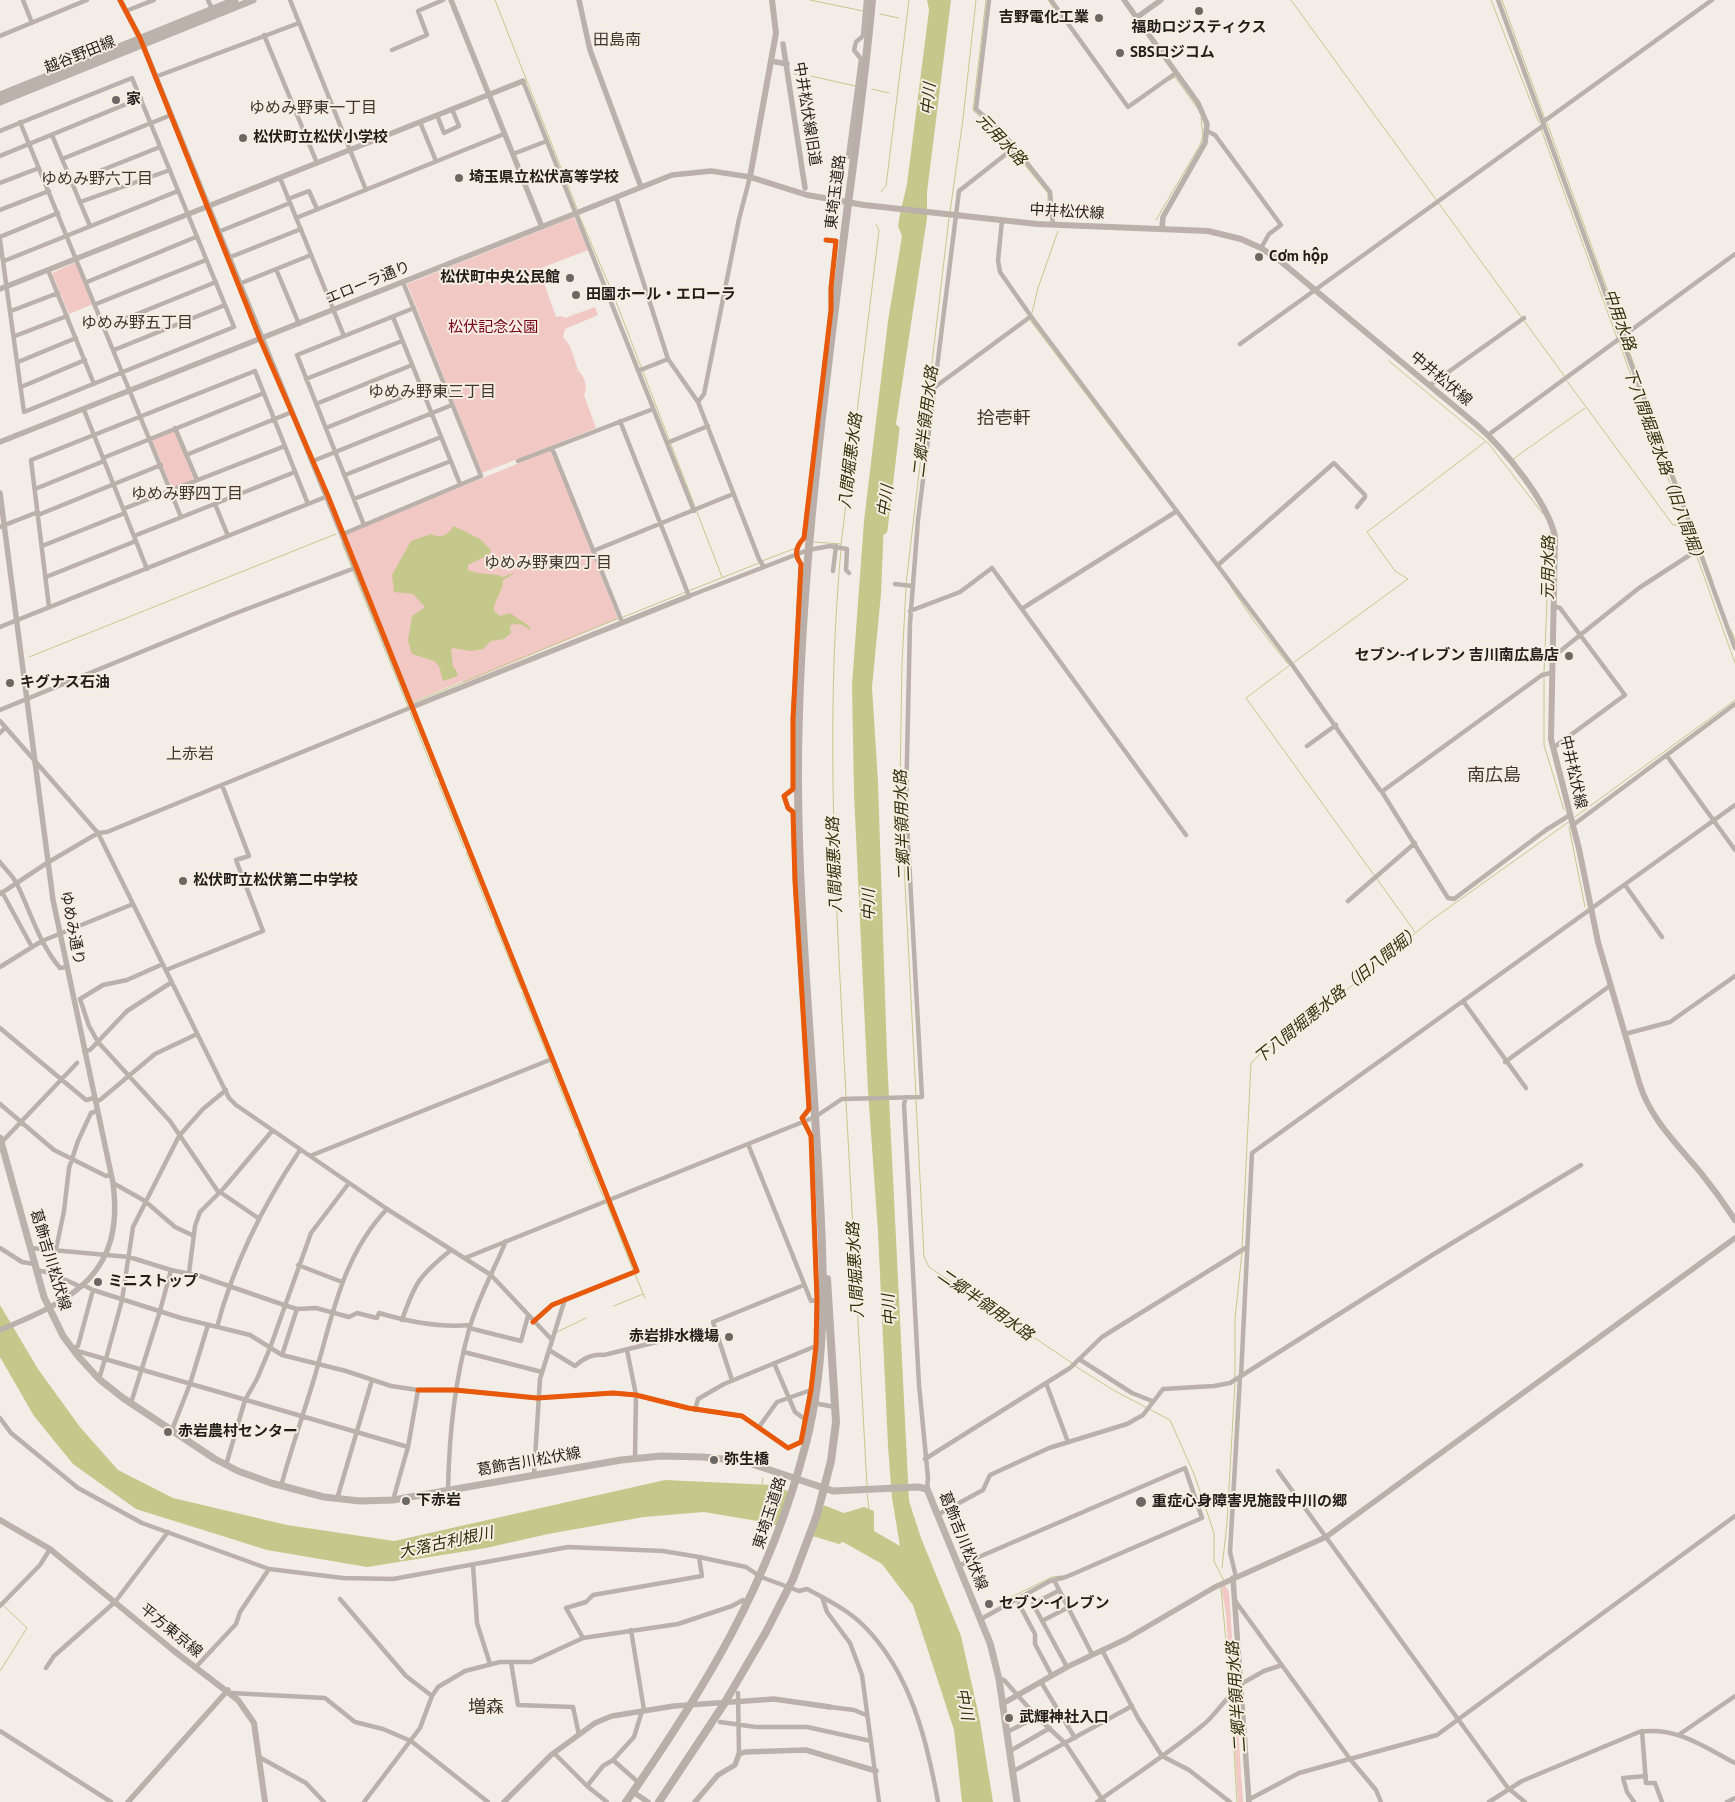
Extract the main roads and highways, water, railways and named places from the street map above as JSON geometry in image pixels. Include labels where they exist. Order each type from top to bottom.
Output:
[{"type":"highway","name":"東埼玉道路","points":[[659,1802],[724,1704],[791,1583],[811,1533],[836,1435],[837,1407],[820,1195],[798,834],[798,718],[808,550],[872,0]]},
{"type":"highway","name":"東埼玉道路","points":[[626,1802],[690,1706],[721,1655],[761,1577],[782,1525],[806,1445],[822,1312],[820,1195]]},
{"type":"main road","name":"越谷野田線","points":[[0,102],[235,0]]},
{"type":"main road","name":"越谷野田線","points":[[0,95],[253,0]]},
{"type":"main road","name":"中井松伏線","points":[[772,0],[777,22],[750,177],[806,195],[848,203],[1002,221],[1053,225],[1162,228],[1220,233],[1262,248],[1488,435],[1522,478],[1551,523],[1556,548],[1550,722],[1553,748],[1611,986],[1642,1092],[1651,1112],[1714,1189],[1735,1220]]},
{"type":"main road","name":"葛飾吉川松伏線","points":[[1,1140],[2,1158],[49,1310],[72,1349],[99,1379],[131,1404],[226,1465],[281,1486],[338,1499],[372,1502],[635,1458],[678,1456],[729,1459],[759,1465],[823,1491],[918,1487],[927,1489],[990,1643],[999,1678],[1017,1802]]},
{"type":"main road","name":"平方東京線","points":[[0,1520],[50,1549],[195,1668],[230,1691],[247,1710],[254,1723],[265,1802]]},
{"type":"water","name":"大落古利根川","points":[[927,0],[951,0],[927,192],[927,218],[885,497],[881,594],[872,687],[878,782],[887,1057],[909,1501],[921,1538],[961,1636],[980,1721],[993,1802],[962,1802],[954,1730],[913,1605],[882,1564],[843,1542],[839,1544],[769,1523],[704,1512],[644,1517],[548,1534],[486,1548],[367,1567],[267,1550],[136,1509],[73,1464],[34,1416],[0,1357],[0,1305],[38,1369],[80,1427],[118,1470],[173,1498],[287,1525],[394,1541],[665,1480],[772,1485],[844,1513],[864,1507],[874,1511],[874,1531],[900,1546],[892,1498],[888,1446],[878,1232],[868,1091],[854,794],[852,685],[864,521],[888,321],[902,236],[898,226],[907,184],[929,10]]},
{"type":"water","points":[[454,526],[480,539],[491,550],[489,555],[468,565],[468,570],[503,577],[517,572],[503,580],[494,611],[500,616],[510,613],[529,626],[531,630],[519,624],[514,625],[510,626],[511,633],[504,639],[491,641],[483,649],[471,651],[453,648],[451,650],[453,667],[458,676],[443,681],[439,666],[434,661],[412,654],[408,641],[412,616],[424,608],[424,606],[413,594],[394,592],[392,575],[411,541],[431,534],[444,535]]},
{"type":"waterway","points":[[495,0],[578,211]]},
{"type":"waterway","points":[[810,0],[863,11]]},
{"type":"waterway","name":"八間堀悪水路","points":[[881,192],[886,186],[909,0]]},
{"type":"waterway","name":"二郷半領用水路","points":[[950,212],[963,119],[976,0]]},
{"type":"waterway","name":"元用水路","points":[[986,0],[973,110],[1011,148]]},
{"type":"waterway","points":[[1048,0],[1055,10]]},
{"type":"waterway","points":[[1291,0],[1565,377]]},
{"type":"waterway","name":"下八間堀悪水路（旧八間堀）","points":[[1491,0],[1539,123]]},
{"type":"waterway","name":"中用水路","points":[[1502,0],[1545,119]]},
{"type":"waterway","points":[[880,14],[899,18]]},
{"type":"waterway","points":[[794,74],[805,76]]},
{"type":"waterway","points":[[811,76],[855,86]]},
{"type":"waterway","points":[[1170,80],[1175,77],[1198,109]]},
{"type":"waterway","points":[[872,89],[889,93]]},
{"type":"waterway","points":[[1156,220],[1200,145],[1203,136],[1201,118]]},
{"type":"waterway","name":"中用水路","points":[[1547,123],[1623,333]]},
{"type":"waterway","name":"下八間堀悪水路（旧八間堀）","points":[[1541,129],[1617,338]]},
{"type":"waterway","name":"元用水路","points":[[1013,151],[1048,193],[1048,215]]},
{"type":"waterway","points":[[579,215],[613,294],[722,577]]},
{"type":"waterway","name":"二郷半領用水路","points":[[906,584],[949,218]]},
{"type":"waterway","name":"八間堀悪水路","points":[[841,545],[879,230],[876,224]]},
{"type":"waterway","points":[[1032,313],[1038,288],[1058,231]]},
{"type":"waterway","points":[[1030,320],[1151,480]]},
{"type":"waterway","name":"中用水路","points":[[1624,337],[1713,582]]},
{"type":"waterway","name":"下八間堀悪水路（旧八間堀）","points":[[1619,342],[1694,550]]},
{"type":"waterway","name":"元用水路","points":[[1389,361],[1489,444],[1543,514]]},
{"type":"waterway","points":[[1567,381],[1673,525],[1678,525]]},
{"type":"waterway","points":[[1513,459],[1585,408]]},
{"type":"waterway","name":"中川","points":[[883,530],[895,429]]},
{"type":"waterway","points":[[1293,663],[1408,579],[1395,571],[1367,532],[1485,442]]},
{"type":"waterway","name":"元用水路","points":[[1544,672],[1550,532]]},
{"type":"waterway","points":[[29,657],[336,534]]},
{"type":"waterway","points":[[814,542],[841,544]]},
{"type":"waterway","points":[[342,543],[352,568]]},
{"type":"waterway","points":[[762,561],[796,548]]},
{"type":"waterway","name":"八間堀悪水路","points":[[841,549],[833,686],[833,754],[836,891],[846,1097]]},
{"type":"waterway","name":"下八間堀悪水路（旧八間堀）","points":[[1696,554],[1735,663]]},
{"type":"waterway","points":[[623,617],[759,563]]},
{"type":"waterway","points":[[353,571],[408,707]]},
{"type":"waterway","points":[[1231,587],[1254,621],[1288,664]]},
{"type":"waterway","name":"二郷半領用水路","points":[[906,588],[902,663],[900,785],[916,1096]]},
{"type":"waterway","points":[[412,703],[619,618]]},
{"type":"waterway","name":"中用水路","points":[[1731,630],[1735,640]]},
{"type":"waterway","points":[[1290,665],[1246,698],[1374,875]]},
{"type":"waterway","name":"元用水路","points":[[1544,676],[1544,745],[1564,810]]},
{"type":"waterway","name":"下八間堀悪水路（旧八間堀）","points":[[1575,817],[1735,700]]},
{"type":"waterway","points":[[410,712],[436,778]]},
{"type":"waterway","points":[[438,782],[464,848]]},
{"type":"waterway","name":"下八間堀悪水路（旧八間堀）","points":[[1242,1248],[1251,1063],[1261,1053],[1326,1007],[1430,921],[1570,821]]},
{"type":"waterway","name":"元用水路","points":[[1569,827],[1585,907]]},
{"type":"waterway","points":[[466,852],[492,918]]},
{"type":"waterway","points":[[1377,879],[1415,932]]},
{"type":"waterway","points":[[494,922],[521,989]]},
{"type":"waterway","points":[[522,993],[549,1059]]},
{"type":"waterway","points":[[550,1063],[576,1128]]},
{"type":"waterway","name":"二郷半領用水路","points":[[916,1100],[924,1257],[929,1267],[1072,1363]]},
{"type":"waterway","name":"八間堀悪水路","points":[[846,1101],[867,1486]]},
{"type":"waterway","points":[[578,1133],[604,1199]]},
{"type":"waterway","points":[[607,1204],[633,1270]]},
{"type":"waterway","name":"下八間堀悪水路（旧八間堀）","points":[[1235,1378],[1235,1319],[1242,1252]]},
{"type":"waterway","points":[[635,1274],[645,1298]]},
{"type":"waterway","points":[[614,1306],[643,1294]]},
{"type":"waterway","points":[[557,1332],[586,1318]]},
{"type":"waterway","name":"二郷半領用水路","points":[[1075,1366],[1113,1390],[1170,1420],[1194,1474],[1208,1515],[1214,1533],[1214,1561],[1224,1581]]},
{"type":"waterway","name":"下八間堀悪水路（旧八間堀）","points":[[1222,1568],[1227,1523],[1235,1382]]},
{"type":"waterway","points":[[762,1485],[763,1478]]},
{"type":"waterway","name":"八間堀悪水路","points":[[867,1493],[869,1509]]},
{"type":"waterway","points":[[1005,1600],[1052,1577],[1061,1576]]},
{"type":"waterway","name":"下八間堀悪水路（旧八間堀）","points":[[1221,1588],[1231,1694]]},
{"type":"waterway","points":[[0,1671],[27,1628],[4,1606]]},
{"type":"waterway","name":"下八間堀悪水路（旧八間堀）","points":[[1231,1698],[1237,1802]]},
{"type":"place","name":"福助ロジスティクス","points":[[1199,11]]},
{"type":"place","name":"吉野電化工業","points":[[1099,18]]},
{"type":"place","name":"SBSロジコム","points":[[1120,53]]},
{"type":"place","name":"家","points":[[116,100]]},
{"type":"place","name":"松伏町立松伏小学校","points":[[243,138]]},
{"type":"place","name":"埼玉県立松伏高等学校","points":[[459,178]]},
{"type":"place","name":"Cơm hộp","points":[[1259,257]]},
{"type":"place","name":"松伏町中央公民館","points":[[570,278]]},
{"type":"place","name":"田園ホール・エローラ","points":[[576,295]]},
{"type":"place","name":"セブン-イレブン 吉川南広島店","points":[[1569,656]]},
{"type":"place","name":"キグナス石油","points":[[10,683]]},
{"type":"place","name":"松伏町立松伏第二中学校","points":[[183,881]]},
{"type":"place","name":"ミニストップ","points":[[98,1282]]},
{"type":"place","name":"赤岩排水機場","points":[[729,1337]]},
{"type":"place","name":"赤岩農村センター","points":[[168,1432]]},
{"type":"place","name":"弥生橋","points":[[714,1460]]},
{"type":"place","name":"下赤岩","points":[[406,1501]]},
{"type":"place","name":"重症心身障害児施設中川の郷","points":[[1141,1502]]},
{"type":"place","name":"セブン-イレブン","points":[[989,1604]]},
{"type":"place","name":"武輝神社入口","points":[[1009,1718]]},
{"type":"district","name":"田島南","points":[[617,40]]},
{"type":"district","name":"ゆめみ野東一丁目","points":[[313,108]]},
{"type":"district","name":"ゆめみ野六丁目","points":[[97,179]]},
{"type":"district","name":"ゆめみ野五丁目","points":[[137,323]]},
{"type":"district","name":"ゆめみ野東三丁目","points":[[432,392]]},
{"type":"district","name":"拾壱軒","points":[[1004,419]]},
{"type":"district","name":"ゆめみ野四丁目","points":[[187,494]]},
{"type":"district","name":"ゆめみ野東四丁目","points":[[548,563]]},
{"type":"district","name":"上赤岩","points":[[190,754]]},
{"type":"district","name":"南広島","points":[[1494,776]]},
{"type":"district","name":"増森","points":[[486,1708]]},
{"type":"park label","name":"松伏記念公園","points":[[493,328]]}]
